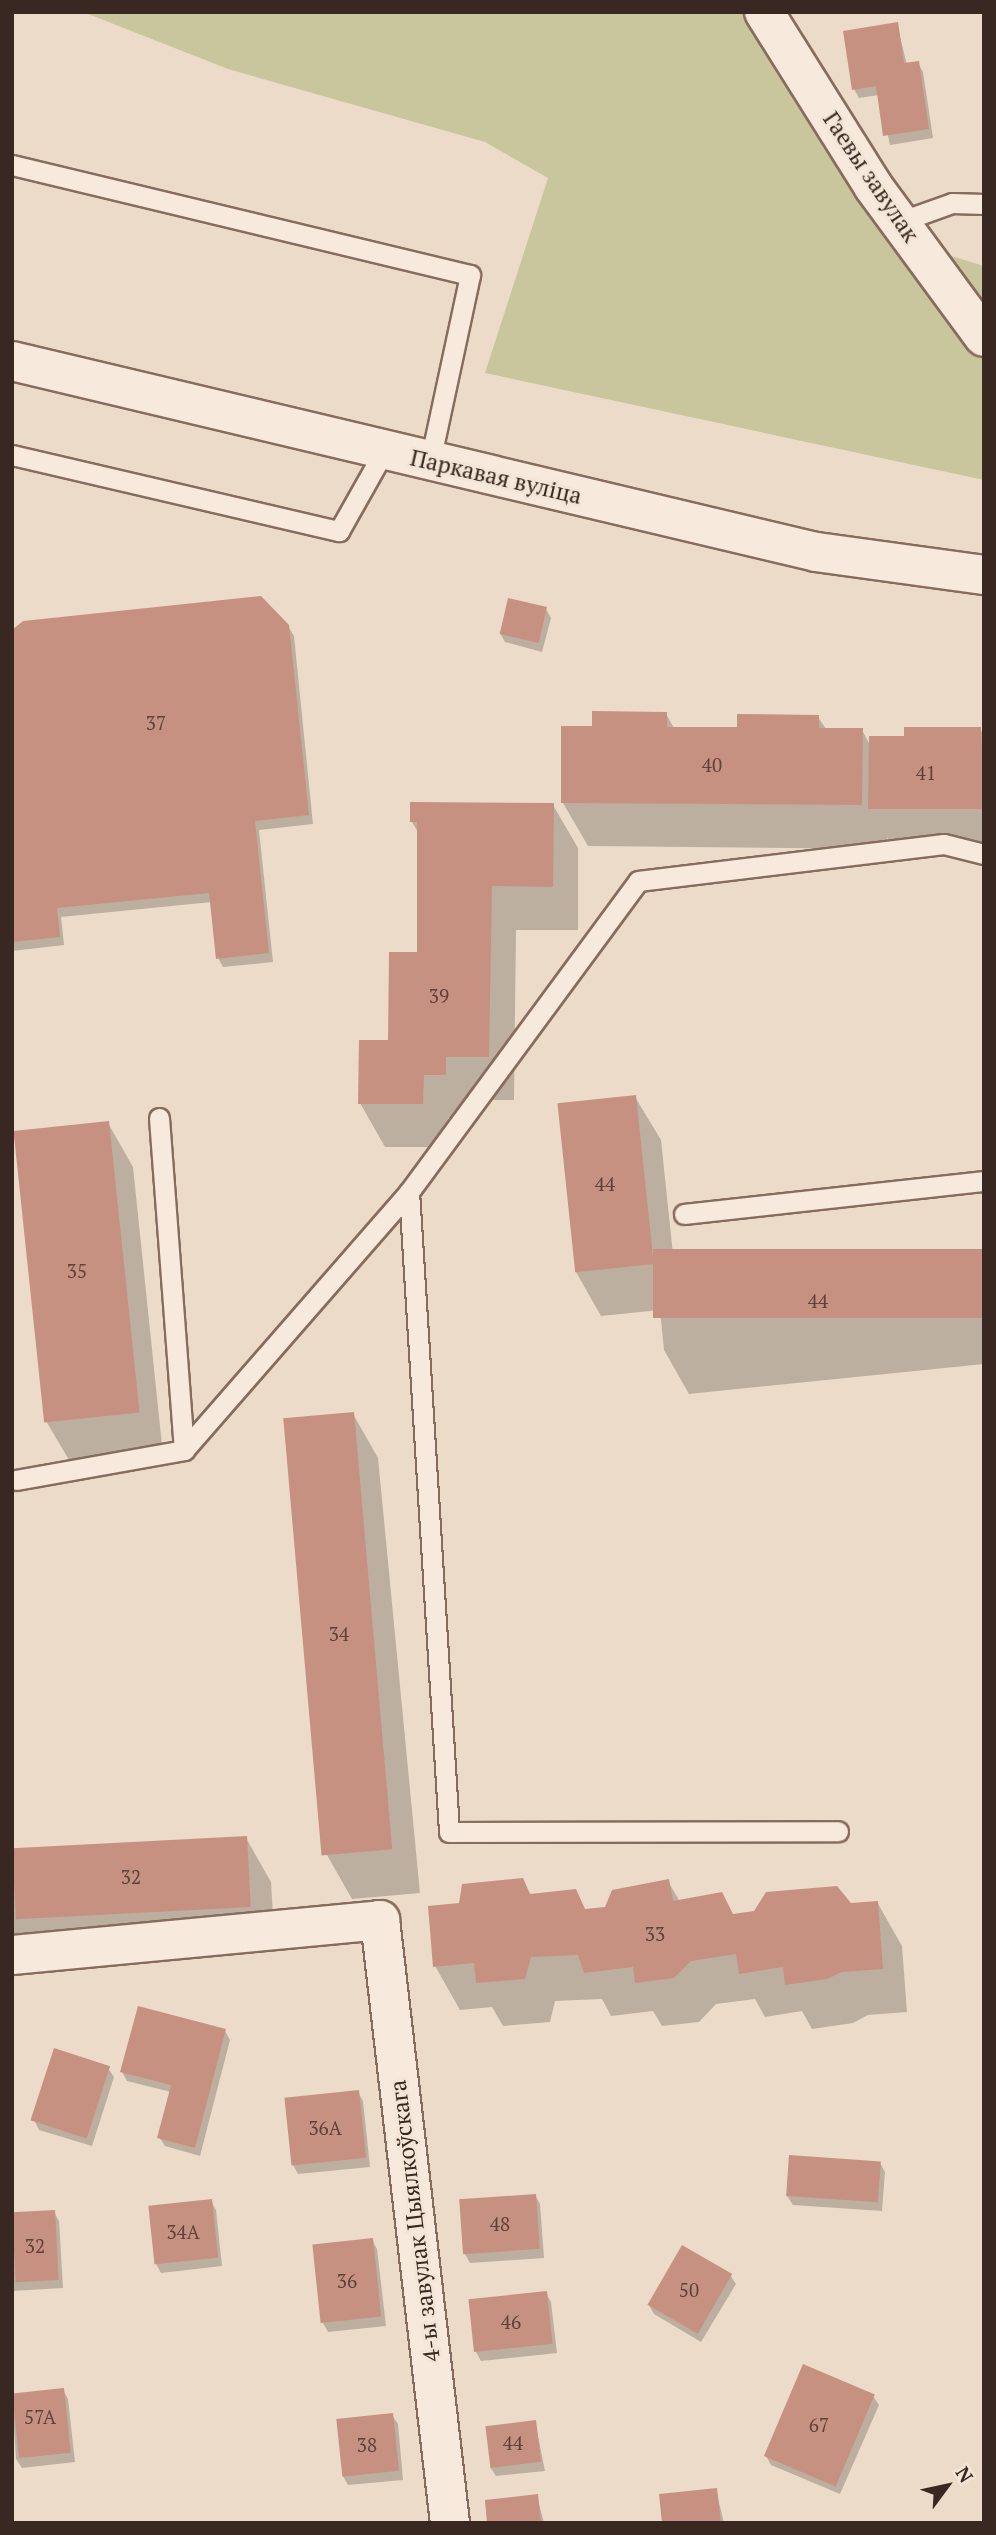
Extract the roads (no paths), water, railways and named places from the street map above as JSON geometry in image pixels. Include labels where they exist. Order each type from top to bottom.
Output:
[{"type":"street","name":"Гаевы завулак","points":[[764,12],[899,222],[984,337]]},
{"type":"street","name":"Паркавая вуліца","points":[[12,361],[384,452],[816,552],[984,575]]},
{"type":"street","name":"4-ы завулак Цыялкоўскага","points":[[12,1955],[380,1920],[450,2523]]},
{"type":"lane","points":[[12,165],[470,275],[430,462]]},
{"type":"lane","points":[[899,222],[952,203],[984,204]]},
{"type":"lane","points":[[12,455],[339,531],[384,452]]},
{"type":"lane","points":[[16,1480],[184,1450],[410,1192],[638,881],[944,844],[984,854]]},
{"type":"lane","points":[[159,1118],[184,1450]]},
{"type":"lane","points":[[684,1214],[984,1181]]},
{"type":"lane","points":[[410,1192],[449,1832],[838,1831]]}]
